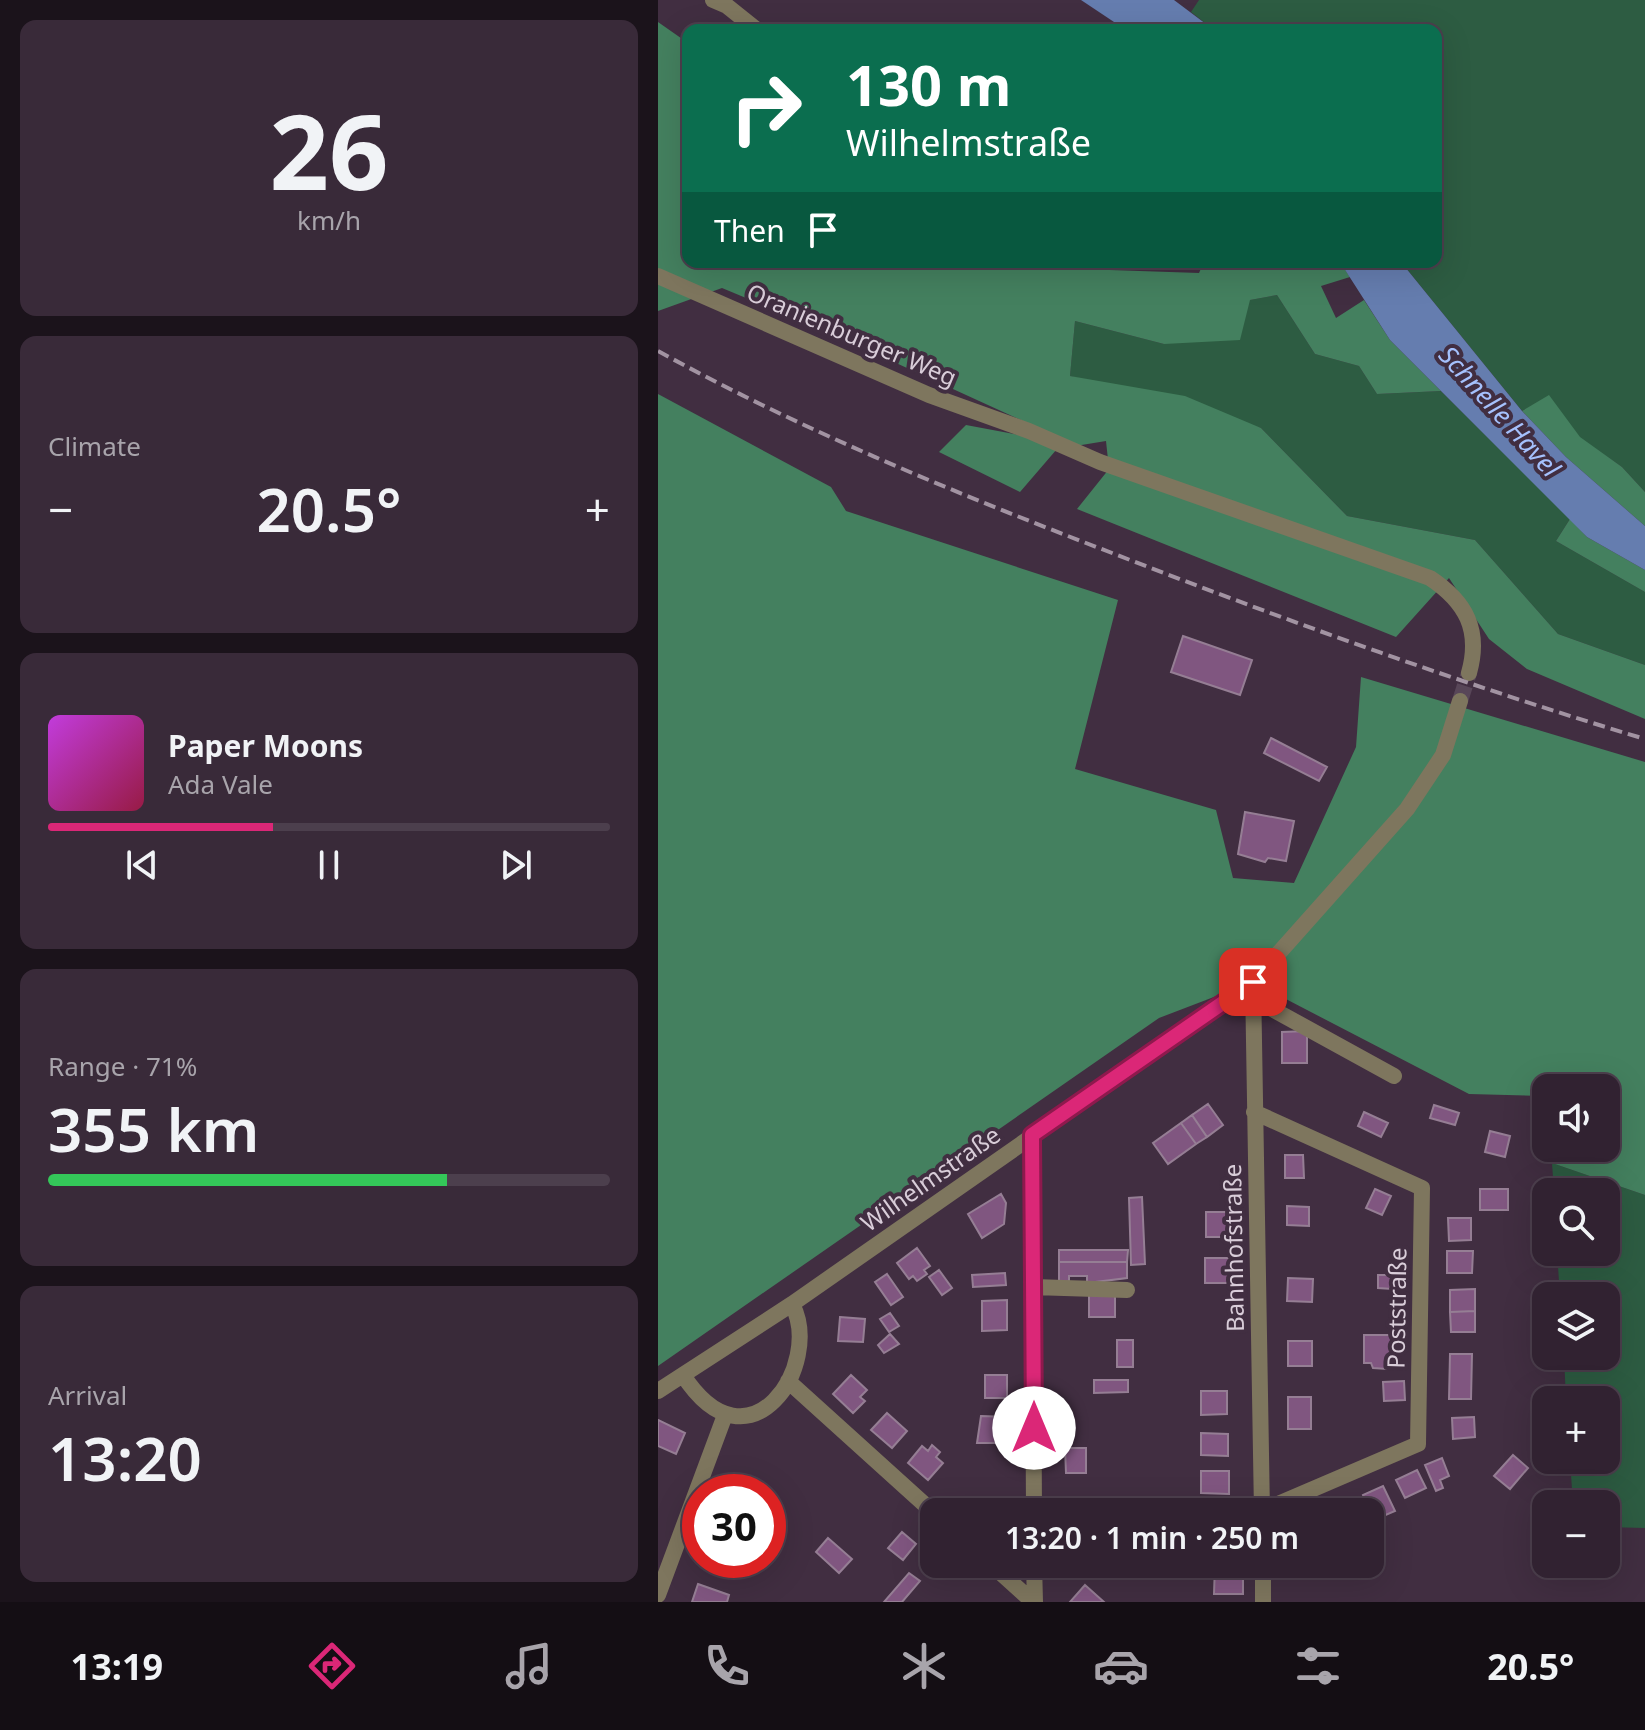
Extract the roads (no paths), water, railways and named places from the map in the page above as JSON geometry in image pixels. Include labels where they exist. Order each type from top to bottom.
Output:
[{"type":"street","points":[[713,0],[727,6],[750,24]]},
{"type":"street","name":"Oranienburger Weg","points":[[658,276],[929,395],[1029,431],[1100,462],[1430,578],[1451,592],[1465,608],[1472,626],[1475,654],[1469,673]]},
{"type":"street","name":"Wilhelmstraße","points":[[658,1391],[792,1304],[1032,1135],[1253,990],[1407,809],[1443,755],[1460,701]]},
{"type":"street","points":[[1253,990],[1394,1076]]},
{"type":"street","name":"Bahnhofstraße","points":[[1253,990],[1262,1498]]},
{"type":"street","name":"Poststraße","points":[[1254,1112],[1422,1188],[1418,1444],[1294,1498]]},
{"type":"street","points":[[1032,1135],[1034,1498]]},
{"type":"street","points":[[1033,1287],[1127,1290]]},
{"type":"street","points":[[683,1375],[692,1389],[725,1415],[751,1417],[773,1403],[788,1381],[800,1318],[792,1304]]},
{"type":"street","points":[[788,1381],[920,1500]]},
{"type":"street","points":[[658,1595],[725,1415]]},
{"type":"street","points":[[1007,1578],[1034,1602]]},
{"type":"street","points":[[1034,1578],[1034,1602]]},
{"type":"street","points":[[1263,1578],[1263,1602]]},
{"type":"water","points":[[1081,0],[1174,0],[1206,24],[1117,24]]},
{"type":"water","name":"Schnelle Havel","points":[[1344,268],[1406,268],[1522,411],[1566,457],[1645,526],[1645,570],[1587,537],[1390,340]]},
{"type":"tunnel","points":[[1460,701],[1469,673]]},
{"type":"railway","points":[[658,351],[825,435],[1054,531],[1377,651],[1645,739]]}]
